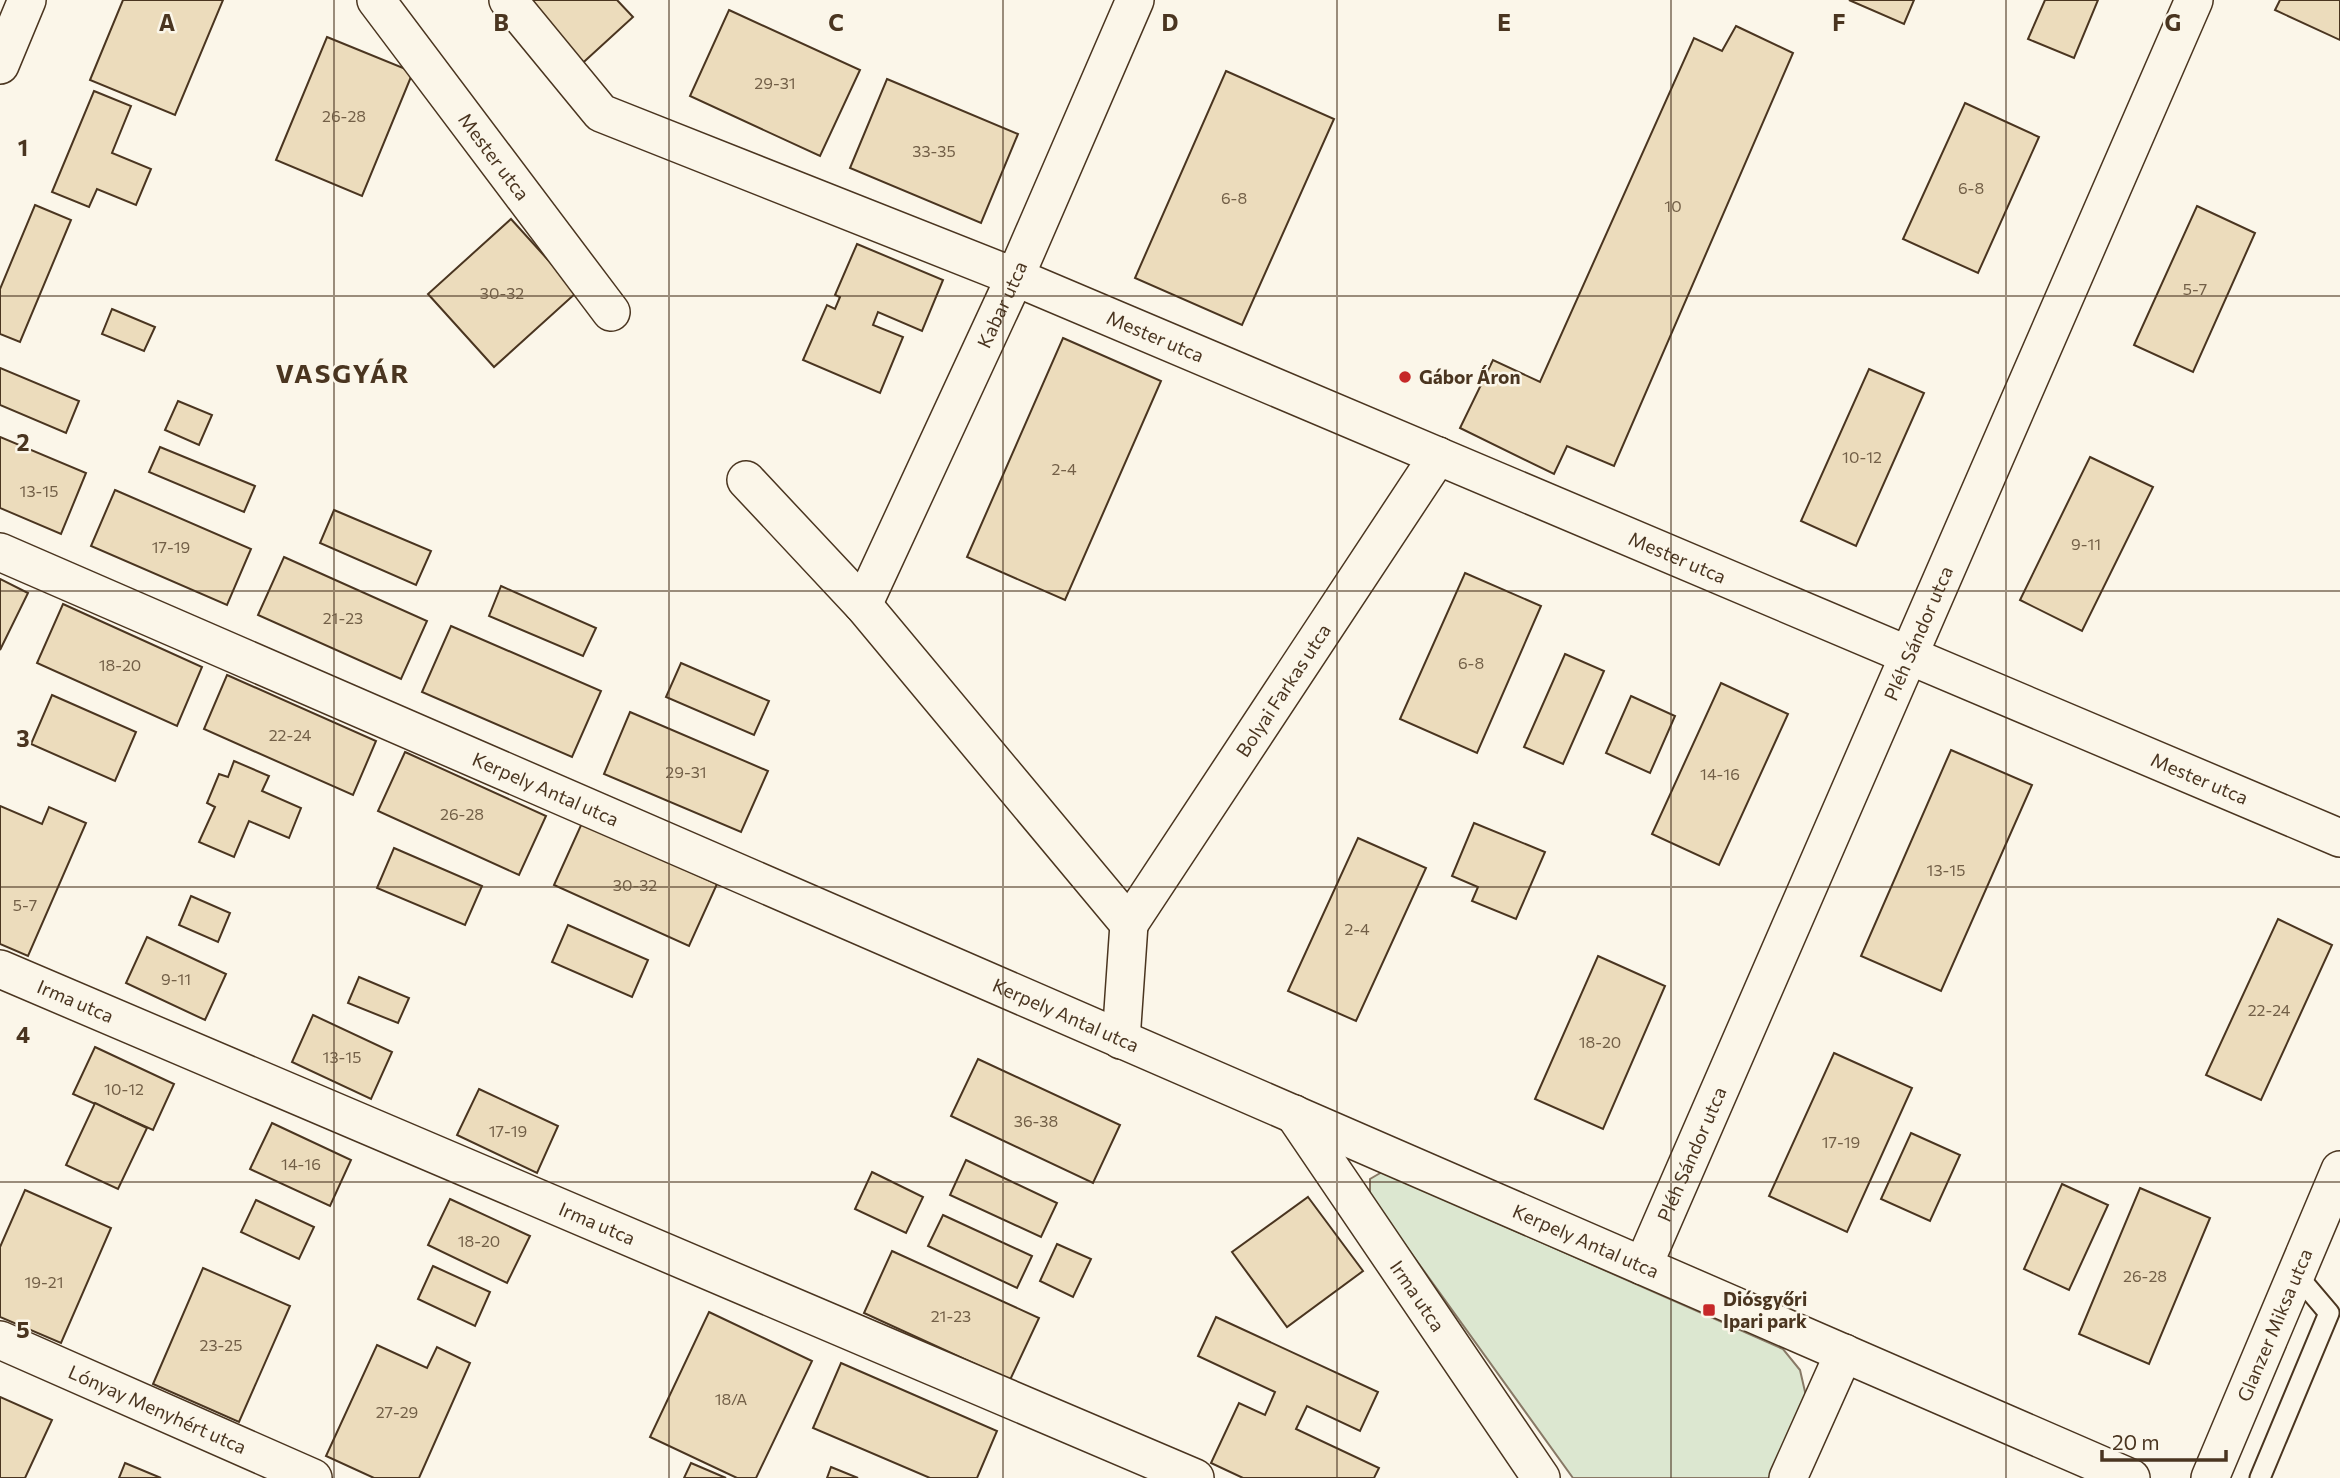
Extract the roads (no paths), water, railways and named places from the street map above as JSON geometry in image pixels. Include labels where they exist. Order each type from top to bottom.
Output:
[{"type":"street","points":[[0,65],[27,0]]},
{"type":"street","name":"Mester utca","points":[[376,0],[611,312]]},
{"type":"street","name":"Mester utca","points":[[508,0],[601,113],[1015,276],[2340,838]]},
{"type":"street","name":"Kabar utca","points":[[863,605],[1015,276],[1135,0]]},
{"type":"street","name":"Pléh Sándor utca","points":[[1643,1266],[2194,0]]},
{"type":"street","name":"Bolyai Farkas utca","points":[[1129,924],[1438,456]]},
{"type":"street","points":[[746,480],[863,605],[1129,924],[1121,1040]]},
{"type":"street","name":"Kerpely Antal utca","points":[[0,552],[2131,1478]]},
{"type":"street","name":"Irma utca","points":[[0,969],[1195,1478]]},
{"type":"street","name":"Irma utca","points":[[1294,1114],[1541,1478]]},
{"type":"street","name":"Glanzer Miksa utca","points":[[2210,1478],[2340,1170]]},
{"type":"street","name":"Lónyay Menyhért utca","points":[[0,1340],[313,1478]]},
{"type":"street","points":[[1788,1478],[1844,1353]]},
{"type":"lane","points":[[2260,1478],[2329,1314],[2296,1274]]},
{"type":"place","name":"Gábor Áron","points":[[1405,377]]},
{"type":"place","name":"Diósgyőri Ipari park","points":[[1709,1310]]},
{"type":"district","name":"VASGYÁR","points":[[343,374]]}]
